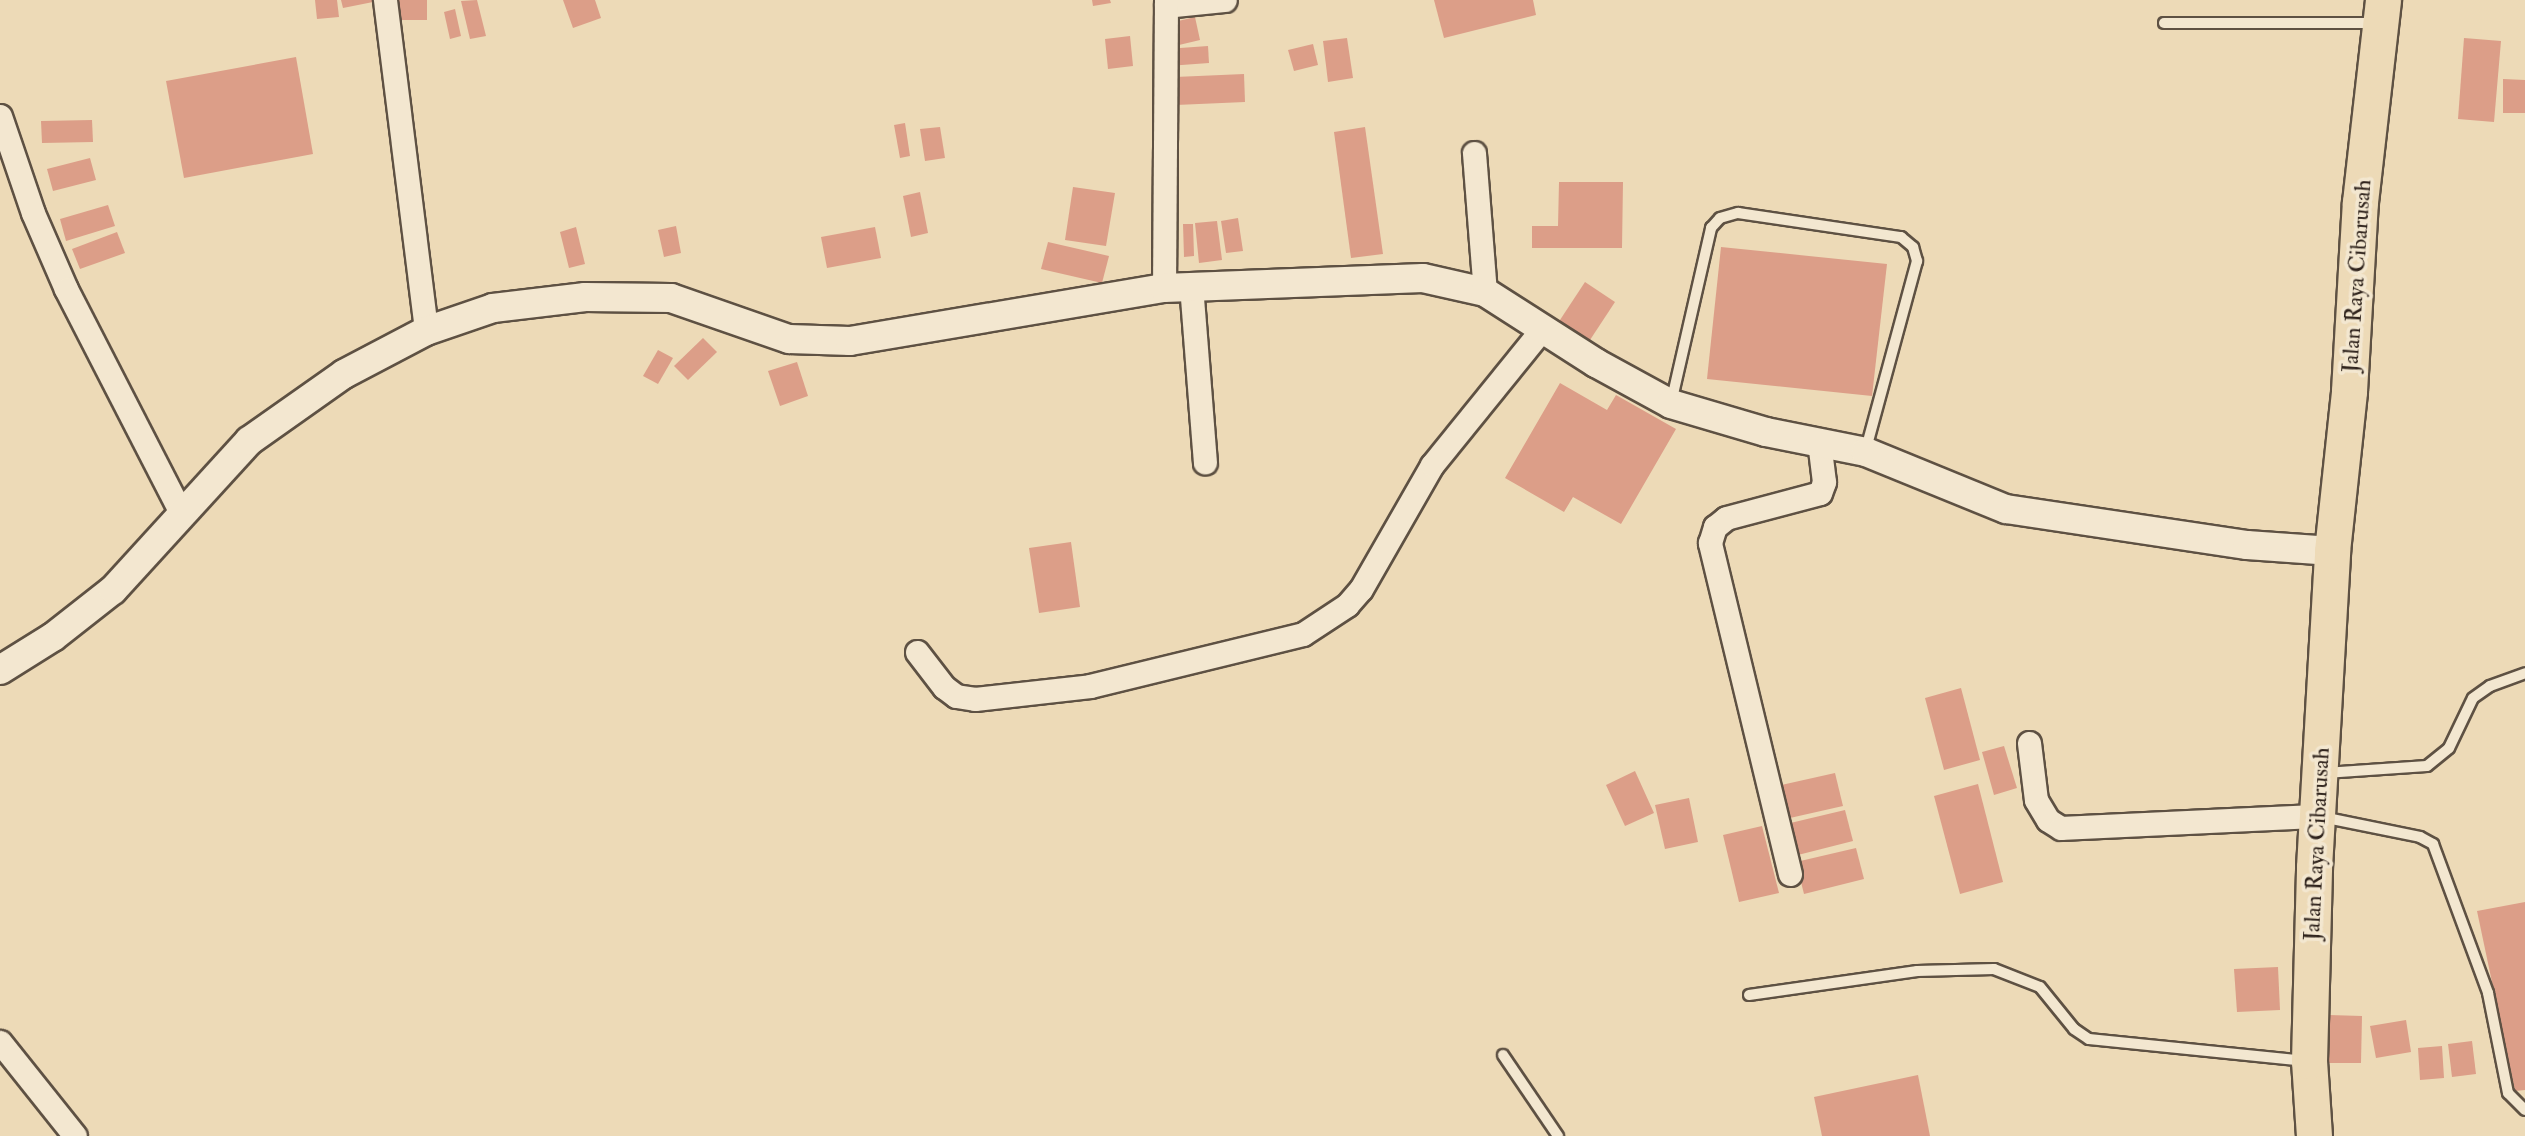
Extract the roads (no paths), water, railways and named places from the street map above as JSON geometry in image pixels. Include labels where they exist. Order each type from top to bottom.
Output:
[{"type":"main road","name":"Jalan Raya Cibarusah","points":[[2314,1136],[2309,1061],[2332,551],[2349,391],[2360,202],[2377,8]]},
{"type":"street","points":[[385,0],[426,331]]},
{"type":"street","points":[[1205,462],[1178,286],[1166,3],[1225,0]]},
{"type":"street","points":[[0,116],[33,213],[66,289],[181,513]]},
{"type":"street","points":[[1474,153],[1485,292]]},
{"type":"street","points":[[0,670],[53,637],[113,590],[249,441],[298,404],[426,331],[493,309],[627,295],[698,305],[789,339],[850,341],[1178,286],[1404,276],[1485,292],[1671,404],[1819,443],[1866,452],[2006,509],[2247,545],[2332,551]]},
{"type":"street","points":[[917,652],[944,687],[956,696],[975,699],[1090,687],[1303,634],[1347,605],[1361,589],[1432,465],[1543,328]]},
{"type":"street","points":[[1790,874],[1710,543],[1715,527],[1726,518],[1820,493],[1824,482],[1819,443]]},
{"type":"street","points":[[2029,743],[2036,800],[2048,820],[2061,828],[2319,816]]},
{"type":"street","points":[[0,1042],[75,1136]]},
{"type":"lane","points":[[2164,23],[2377,8]]},
{"type":"lane","points":[[1671,404],[1711,228],[1720,218],[1738,213],[1901,237],[1913,247],[1917,261],[1866,452]]},
{"type":"lane","points":[[2322,773],[2427,766],[2449,748],[2473,698],[2490,686],[2525,673]]},
{"type":"lane","points":[[2319,816],[2420,837],[2433,844],[2481,969],[2508,1093],[2525,1110]]},
{"type":"lane","points":[[1749,995],[1917,971],[1994,969],[2040,987],[2055,1000],[2074,1029],[2089,1039],[2309,1061]]},
{"type":"lane","points":[[1503,1055],[1559,1136]]}]
